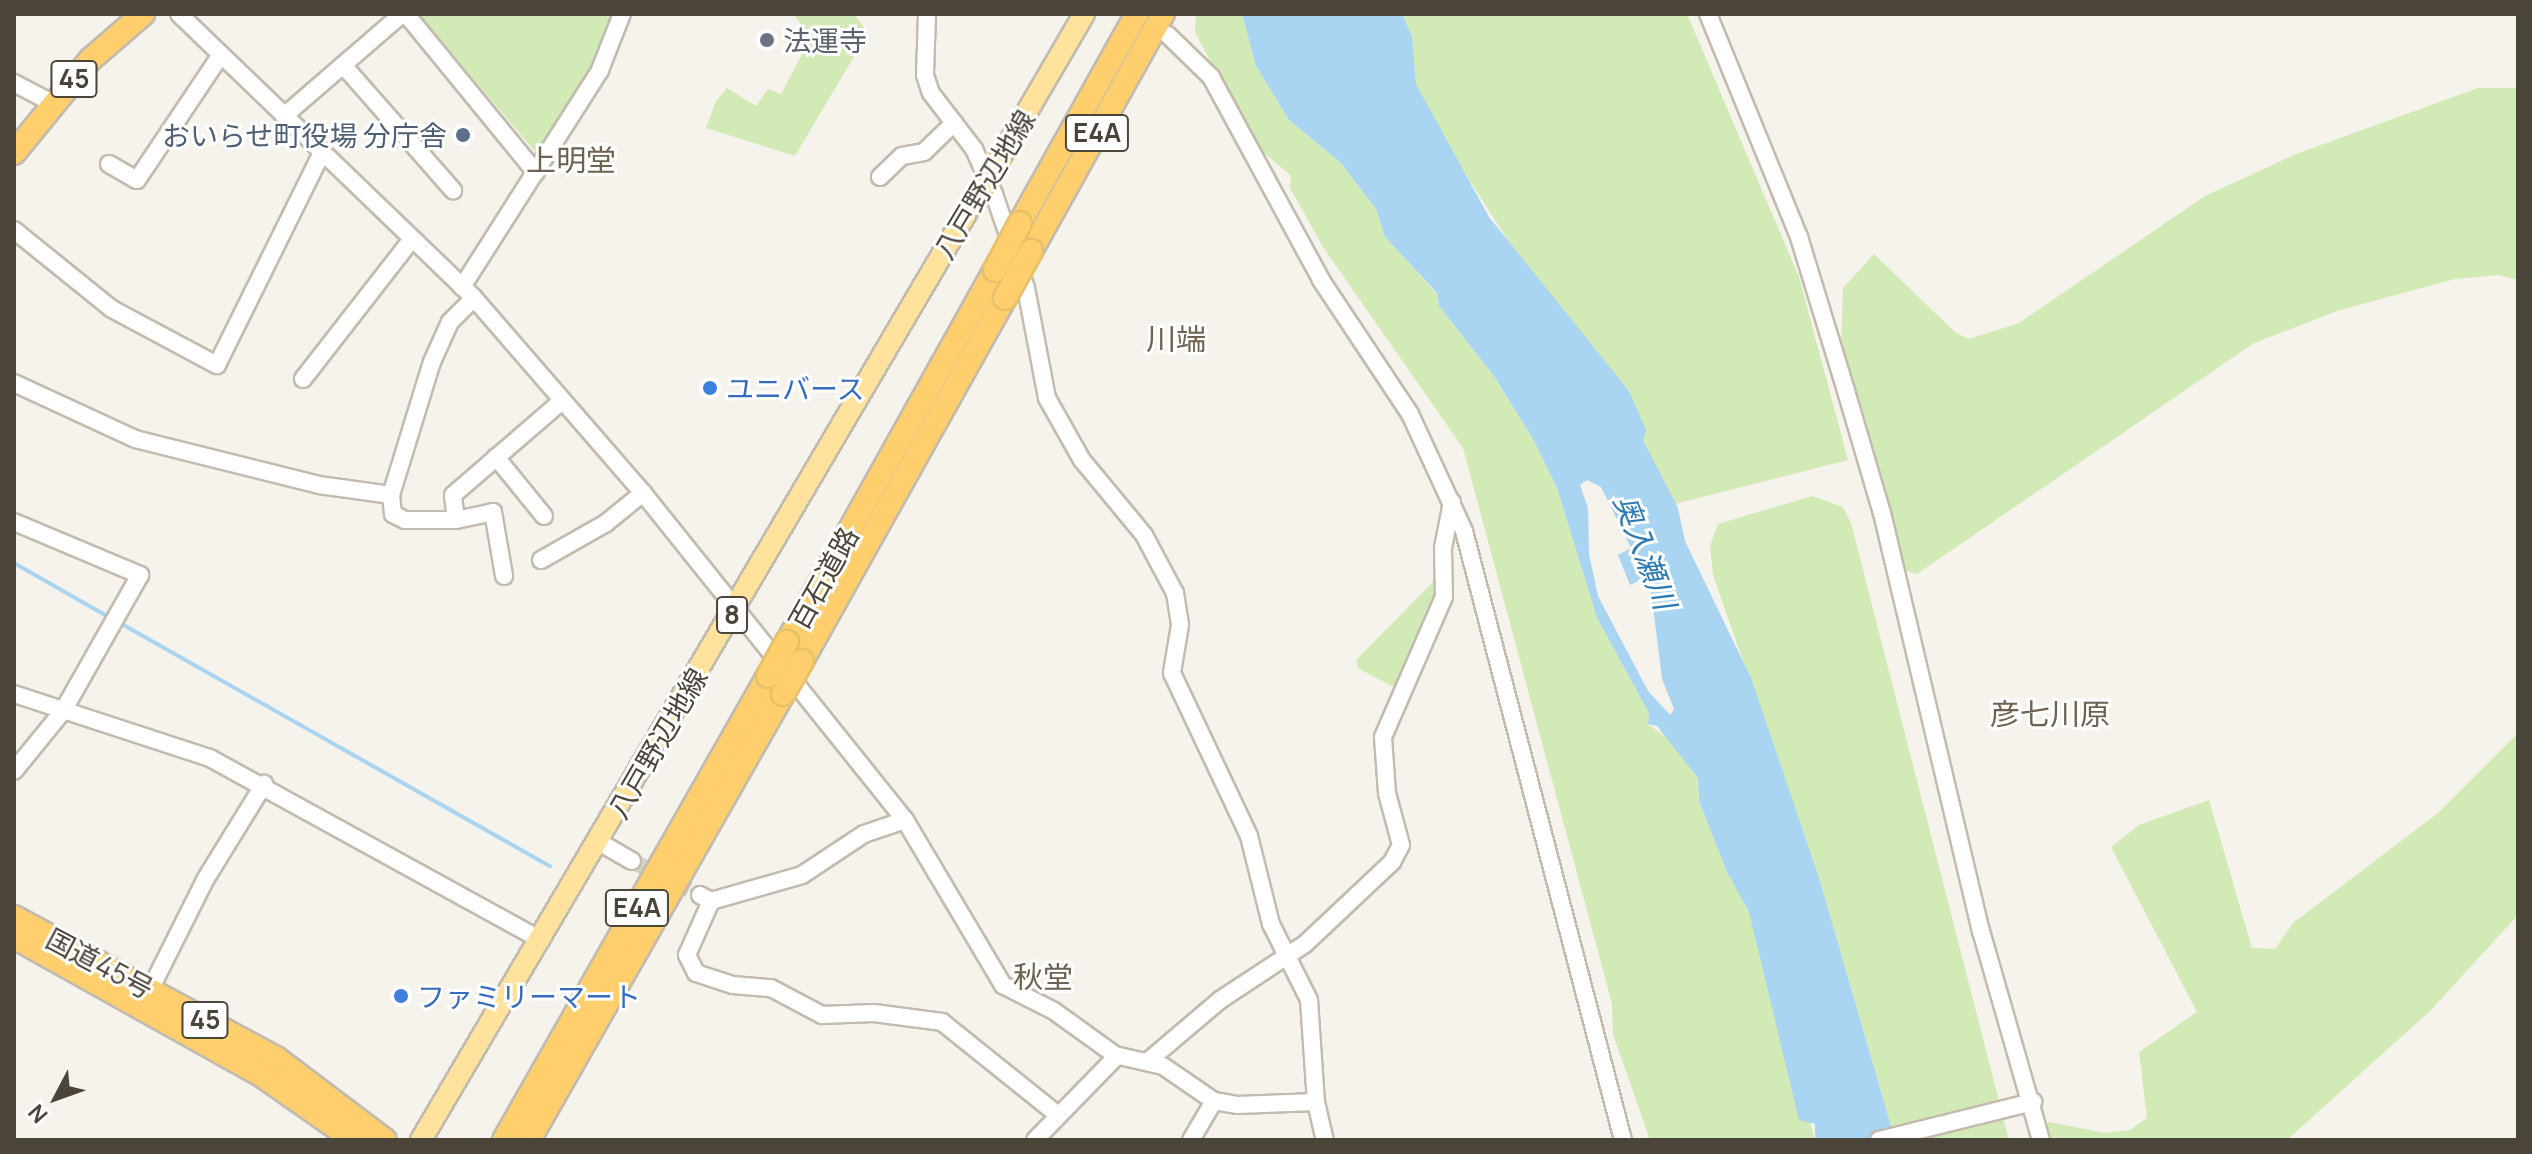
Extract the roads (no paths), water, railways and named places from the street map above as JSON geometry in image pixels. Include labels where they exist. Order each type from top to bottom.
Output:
[{"type":"highway","name":"45","points":[[14,153],[91,59],[143,14]]},
{"type":"highway","name":"百石道路","points":[[504,1140],[768,676],[1137,14]]},
{"type":"highway","name":"百石道路","points":[[530,1140],[1031,251],[1166,24]]},
{"type":"highway","name":"国道45号","points":[[14,917],[276,1058],[385,1140]]},
{"type":"highway","name":"国道45号","points":[[14,937],[264,1077],[354,1140]]},
{"type":"main road","name":"八戸野辺地線","points":[[421,1140],[1084,14]]},
{"type":"street","points":[[179,14],[468,292],[643,493],[905,820],[1003,985],[1054,1011],[1117,1056],[1147,1062],[1176,1073],[1214,1101],[1237,1105],[1316,1102]]},
{"type":"street","points":[[284,116],[404,14],[536,173]]},
{"type":"street","points":[[504,576],[493,512],[456,520],[397,518],[391,495],[432,362],[450,322],[600,70],[622,14]]},
{"type":"street","points":[[927,14],[925,75],[974,149],[1005,224],[1026,288],[1047,398],[1082,460],[1144,535],[1175,593],[1180,625],[1172,673],[1249,836],[1271,924],[1287,951],[1314,1023],[1316,1102],[1325,1140]]},
{"type":"street","points":[[1708,14],[1799,237],[1846,391],[1882,513],[1997,993],[2027,1102],[2041,1140]]},
{"type":"street","points":[[1166,24],[1211,77],[1321,280],[1410,414],[1464,531],[1623,1140]]},
{"type":"street","points":[[109,164],[137,180],[220,56]]},
{"type":"street","points":[[343,65],[453,190]]},
{"type":"street","points":[[14,83],[54,104]]},
{"type":"street","points":[[880,177],[902,156],[924,152],[954,123]]},
{"type":"street","points":[[14,230],[112,309],[217,365],[322,153]]},
{"type":"street","points":[[303,379],[412,239]]},
{"type":"street","points":[[14,383],[135,439],[319,485],[391,495]]},
{"type":"street","points":[[456,520],[453,495],[562,401]]},
{"type":"street","points":[[496,457],[544,516]]},
{"type":"street","points":[[541,560],[606,523],[643,493]]},
{"type":"street","points":[[1147,1062],[1191,1022],[1287,951],[1305,944],[1377,880],[1401,845],[1387,793],[1383,737],[1444,597],[1443,548],[1452,502]]},
{"type":"street","points":[[14,522],[54,543],[140,575],[63,711],[14,771]]},
{"type":"street","points":[[14,694],[210,758],[264,784],[541,940]]},
{"type":"street","points":[[150,990],[205,880],[264,784]]},
{"type":"street","points":[[905,820],[864,834],[802,875],[706,898],[687,955],[696,973],[733,985],[771,988],[822,1015],[874,1013],[942,1022],[1058,1115]]},
{"type":"street","points":[[599,842],[632,861]]},
{"type":"street","points":[[1035,1140],[1117,1056]]},
{"type":"street","points":[[1191,1140],[1214,1101]]},
{"type":"street","points":[[1879,1140],[2027,1102]]},
{"type":"water","name":"奥入瀬川","points":[[1242,14],[1402,14],[1412,36],[1416,84],[1489,217],[1629,391],[1646,430],[1643,440],[1678,508],[1685,541],[1751,678],[1820,881],[1895,1140],[1815,1140],[1815,1124],[1799,1120],[1749,912],[1727,872],[1699,801],[1698,778],[1657,726],[1648,724],[1649,713],[1597,618],[1557,488],[1533,439],[1494,376],[1439,306],[1437,293],[1385,237],[1376,209],[1341,163],[1289,120],[1256,66]],"holes":[[[1587,480],[1601,487],[1631,548],[1618,555],[1630,585],[1641,580],[1651,590],[1662,679],[1674,709],[1670,715],[1648,691],[1598,596],[1589,554],[1588,508],[1580,485]]]},
{"type":"waterway","points":[[14,563],[112,619]]},
{"type":"waterway","points":[[120,623],[550,866]]},
{"type":"tunnel","points":[[632,861],[700,895]]},
{"type":"place","name":"法運寺","points":[[767,40]]},
{"type":"place","name":"おいらせ町役場 分庁舎","points":[[463,135]]},
{"type":"place","name":"ユニバース","points":[[710,388]]},
{"type":"place","name":"ファミリーマート","points":[[401,996]]},
{"type":"district","name":"上明堂","points":[[571,160]]},
{"type":"district","name":"川端","points":[[1176,339]]},
{"type":"district","name":"彦七川原","points":[[2050,714]]},
{"type":"district","name":"秋堂","points":[[1043,977]]}]
